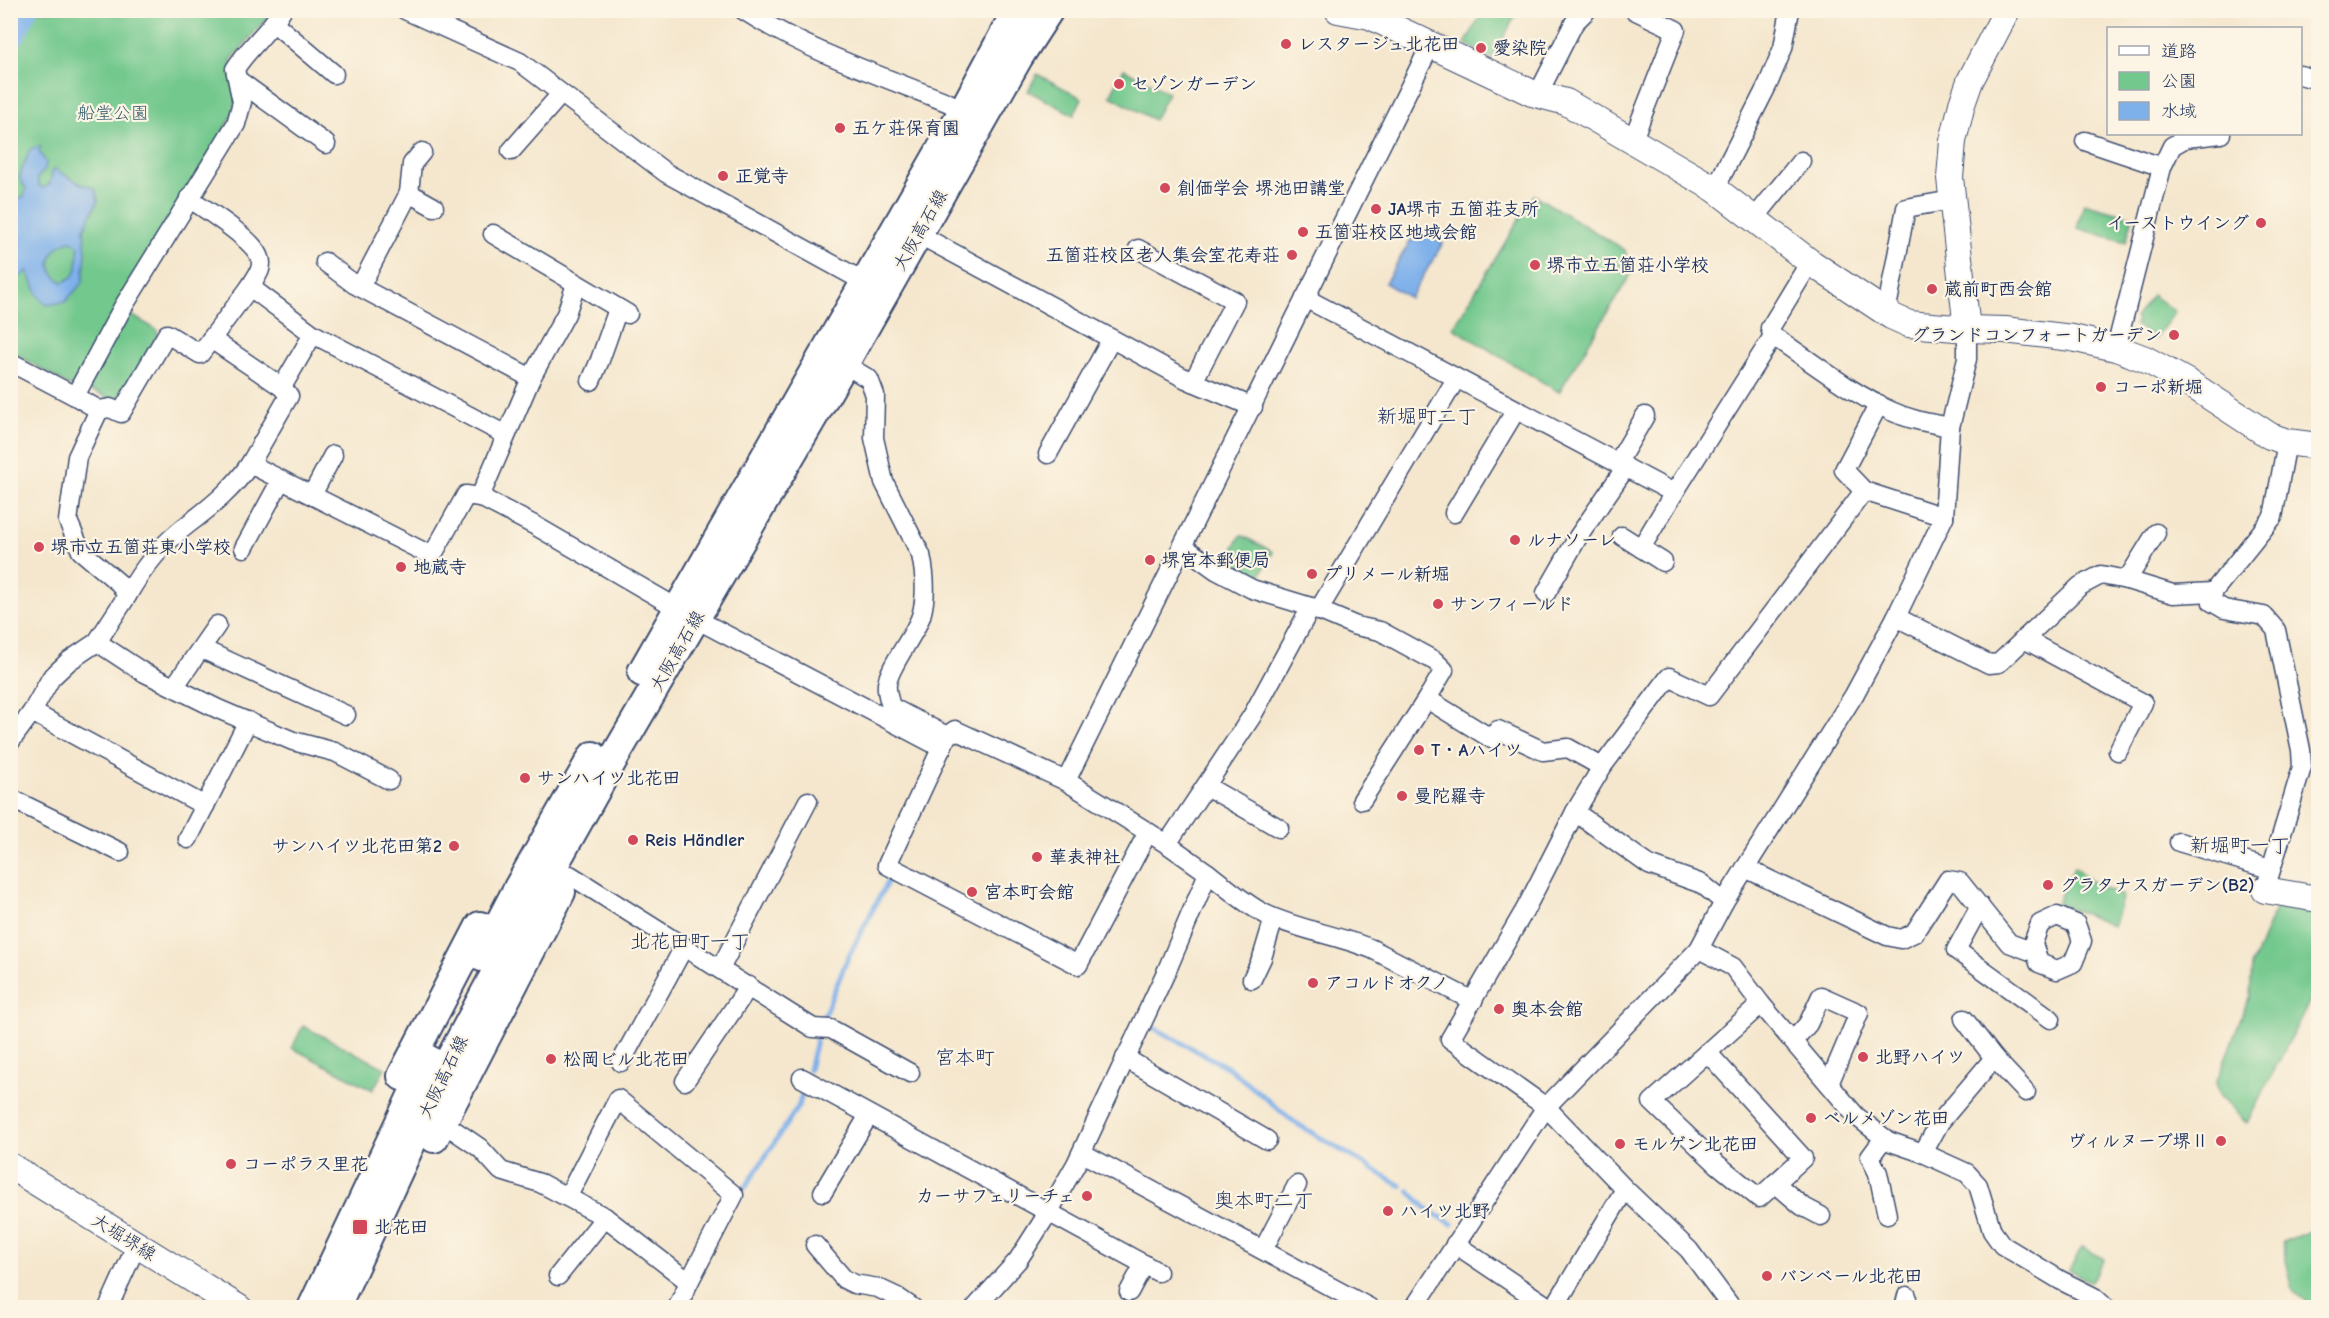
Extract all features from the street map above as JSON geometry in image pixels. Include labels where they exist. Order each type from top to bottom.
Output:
[{"type":"main road","name":"大阪高石線","points":[[312,1308],[376,1168],[537,895],[615,756],[687,614],[874,287],[1017,10]]},
{"type":"main road","name":"大阪高石線","points":[[335,1308],[441,1056],[561,811],[844,364],[874,287],[918,234],[1018,58],[1049,10]]},
{"type":"main road","points":[[353,1308],[442,1122],[570,875],[615,756]]},
{"type":"main road","points":[[294,1308],[386,1107],[496,897],[525,854],[561,811]]},
{"type":"street","points":[[405,10],[520,62],[666,173],[874,287]]},
{"type":"street","points":[[743,10],[771,28],[824,53],[949,103],[963,111]]},
{"type":"street","points":[[1338,10],[1371,13],[1538,94],[1566,102],[1633,139],[1715,189],[1810,262],[1886,313],[1910,324],[2005,330],[2072,338],[2116,348],[2145,359],[2180,378],[2270,436],[2287,442],[2319,446]]},
{"type":"street","points":[[1538,94],[1574,23],[1587,10]]},
{"type":"street","points":[[1633,139],[1676,30],[1634,10]]},
{"type":"street","points":[[1715,189],[1768,84],[1783,48],[1790,10]]},
{"type":"street","points":[[1414,1308],[1546,1107],[1699,950],[1724,902],[1854,695],[1896,617],[1944,517],[1950,427],[1967,359],[1967,329],[1950,178],[1953,141],[1970,81],[2007,10]]},
{"type":"street","points":[[75,396],[123,308],[236,124],[242,102],[235,69],[242,58],[278,17],[334,74]]},
{"type":"street","points":[[1066,781],[1184,547],[1431,44]]},
{"type":"street","points":[[2302,75],[2319,80]]},
{"type":"street","points":[[238,80],[326,144]]},
{"type":"street","points":[[511,151],[561,94]]},
{"type":"street","points":[[2116,348],[2162,167],[2172,146],[2186,138],[2212,135]]},
{"type":"street","points":[[2085,141],[2162,167]]},
{"type":"street","points":[[360,287],[409,193],[412,164],[422,152]]},
{"type":"street","points":[[1754,219],[1801,162]]},
{"type":"street","points":[[409,193],[434,207]]},
{"type":"street","points":[[10,362],[99,410],[111,408],[121,413],[167,334],[200,354],[261,269],[260,258],[251,243],[189,198]]},
{"type":"street","points":[[1886,313],[1906,208],[1952,200]]},
{"type":"street","points":[[493,234],[623,311],[591,381]]},
{"type":"street","points":[[918,234],[1192,382],[1253,407]]},
{"type":"street","points":[[1138,249],[1235,301],[1192,382]]},
{"type":"street","points":[[325,262],[360,287],[531,378]]},
{"type":"street","points":[[1810,262],[1770,328],[1773,336],[1879,404],[1912,419],[1950,427]]},
{"type":"street","points":[[480,497],[531,378],[566,314],[576,284]]},
{"type":"street","points":[[250,287],[313,334],[506,435]]},
{"type":"street","points":[[1305,298],[1674,493]]},
{"type":"street","points":[[282,387],[313,334]]},
{"type":"street","points":[[1641,548],[1773,336]]},
{"type":"street","points":[[10,742],[32,712],[51,678],[69,661],[97,642],[140,573],[165,545],[204,513],[240,478],[289,396],[282,387],[211,339]]},
{"type":"street","points":[[1048,454],[1111,340]]},
{"type":"street","points":[[844,364],[869,379],[875,395],[874,438],[884,482],[921,555],[924,568],[925,583],[921,616],[887,682],[891,707],[945,742]]},
{"type":"street","points":[[1167,844],[1252,716],[1314,609],[1456,379]]},
{"type":"street","points":[[1879,404],[1844,470],[1864,491],[1944,517]]},
{"type":"street","points":[[99,410],[77,457],[68,521],[81,551],[120,584],[127,596]]},
{"type":"street","points":[[1454,513],[1515,410]]},
{"type":"street","points":[[1546,593],[1622,465],[1645,416]]},
{"type":"street","points":[[2268,880],[2302,767],[2301,750],[2276,630],[2265,616],[2224,609],[2212,602],[2213,592],[2273,517],[2287,442]]},
{"type":"street","points":[[312,495],[333,455]]},
{"type":"street","points":[[250,464],[432,556],[466,495],[480,497],[534,525],[687,614],[945,742]]},
{"type":"street","points":[[244,548],[281,480]]},
{"type":"street","points":[[1732,1308],[1689,1250],[1625,1189],[1546,1107],[1450,1039],[1526,908],[1575,812],[1602,767],[1669,677],[1709,696],[1864,491]]},
{"type":"street","points":[[2127,580],[2156,532]]},
{"type":"street","points":[[1622,536],[1663,562]]},
{"type":"street","points":[[1184,547],[1216,570],[1252,589],[1314,609],[1356,626],[1380,631],[1435,661],[1444,670],[1427,699],[1492,739],[1498,730],[1543,751],[1568,748],[1602,767]]},
{"type":"street","points":[[1896,617],[1989,664],[1999,663],[2080,586],[2101,576],[2127,580],[2173,594],[2213,592]]},
{"type":"street","points":[[174,687],[217,625]]},
{"type":"street","points":[[2024,639],[2143,703],[2118,751]]},
{"type":"street","points":[[97,642],[141,671],[174,687],[293,741],[335,752],[389,780]]},
{"type":"street","points":[[202,649],[346,715]]},
{"type":"street","points":[[1362,800],[1430,694]]},
{"type":"street","points":[[32,712],[205,806]]},
{"type":"street","points":[[188,838],[248,721]]},
{"type":"street","points":[[1149,832],[1078,965],[887,865],[945,742],[955,730],[1066,781],[1149,832],[1167,844],[1263,913],[1364,946],[1473,1001]]},
{"type":"street","points":[[1206,786],[1279,828]]},
{"type":"street","points":[[10,798],[120,852]]},
{"type":"street","points":[[720,969],[808,801]]},
{"type":"street","points":[[1575,812],[1649,865],[1702,884],[1724,902]]},
{"type":"street","points":[[2179,842],[2319,899]]},
{"type":"street","points":[[1745,868],[1887,936],[1901,939],[1914,933],[1948,880],[1960,882],[2009,943],[2036,953]]},
{"type":"street","points":[[975,1308],[1018,1260],[1082,1153],[1167,970],[1208,873]]},
{"type":"street","points":[[570,875],[813,1028],[831,1029],[910,1073]]},
{"type":"street","points":[[1980,906],[1956,950],[2051,1019]]},
{"type":"street","points":[[1252,979],[1262,958],[1274,918]]},
{"type":"street","points":[[621,1062],[684,947]]},
{"type":"street","points":[[1699,950],[1733,967],[1761,1004],[1856,1116],[1884,1138],[1967,1173],[1978,1185],[1992,1231],[2002,1245],[2060,1280],[2094,1297],[2106,1308]]},
{"type":"street","points":[[684,1081],[749,986]]},
{"type":"street","points":[[1793,1041],[1808,1024],[1821,996],[1858,1013],[1829,1084]]},
{"type":"street","points":[[1707,1052],[1803,1158],[1759,1198],[1717,1164],[1652,1102],[1707,1052],[1761,1004]]},
{"type":"street","points":[[1964,1019],[1994,1058],[2026,1092]]},
{"type":"street","points":[[1125,1058],[1267,1140]]},
{"type":"street","points":[[1923,1153],[1940,1122],[1994,1058]]},
{"type":"street","points":[[802,1078],[1151,1268],[1130,1292]]},
{"type":"street","points":[[568,1196],[618,1099],[734,1195],[678,1308]]},
{"type":"street","points":[[823,1192],[869,1115]]},
{"type":"street","points":[[442,1122],[480,1148],[501,1171],[540,1183],[605,1217],[689,1282]]},
{"type":"street","points":[[1884,1138],[1870,1157],[1878,1173],[1887,1215]]},
{"type":"street","points":[[1082,1153],[1370,1308]]},
{"type":"street","name":"大堀堺線","points":[[10,1166],[239,1308]]},
{"type":"street","points":[[1775,1184],[1802,1206],[1821,1216]]},
{"type":"street","points":[[1263,1250],[1297,1185]]},
{"type":"street","points":[[1455,1244],[1552,1308],[1625,1189]]},
{"type":"street","points":[[558,1276],[605,1217]]},
{"type":"street","points":[[108,1308],[137,1244]]},
{"type":"street","points":[[815,1245],[844,1279],[897,1297],[912,1308]]},
{"type":"green space","name":"船堂公園","points":[[35,11],[273,11],[231,60],[236,100],[232,116],[73,388],[11,351],[10,64]]},
{"type":"green space","points":[[1483,11],[1518,11],[1492,58],[1465,44]]},
{"type":"green space","points":[[1124,69],[1168,93],[1154,120],[1110,96]]},
{"type":"green space","points":[[1037,74],[1082,98],[1074,115],[1028,91]]},
{"type":"green space","points":[[1534,195],[1625,250],[1631,274],[1559,392],[1453,328]]},
{"type":"green space","points":[[2084,203],[2133,217],[2126,242],[2077,228]]},
{"type":"green space","points":[[2152,295],[2175,312],[2155,339],[2135,325],[2138,321],[2135,318]]},
{"type":"green space","points":[[126,312],[157,330],[158,334],[130,385],[115,400],[87,389]]},
{"type":"green space","points":[[1241,535],[1273,552],[1256,583],[1224,565]]},
{"type":"green space","points":[[2074,867],[2098,886],[2123,896],[2113,926],[2057,903]]},
{"type":"green space","points":[[2278,902],[2318,911],[2318,985],[2247,1123],[2219,1094],[2216,1083],[2250,995],[2252,965]]},
{"type":"green space","points":[[303,1026],[385,1068],[373,1090],[292,1048]]},
{"type":"green space","points":[[2318,1228],[2318,1307],[2313,1307],[2293,1291],[2282,1242]]},
{"type":"green space","points":[[2082,1247],[2104,1259],[2091,1282],[2069,1270]]},
{"type":"water","points":[[41,146],[39,152],[46,162],[45,170],[37,178],[39,186],[43,188],[50,184],[53,168],[81,184],[95,188],[98,201],[84,229],[86,253],[83,282],[65,302],[47,305],[37,293],[27,271],[10,285],[11,188],[12,186],[14,196],[24,197],[26,188],[19,178],[30,149]],"holes":[[[72,241],[79,246],[76,272],[63,282],[52,271],[51,258],[58,247],[64,243]]]},
{"type":"water","points":[[1418,228],[1443,243],[1410,298],[1385,283]]},
{"type":"waterway","points":[[10,32],[21,10]]},
{"type":"waterway","points":[[823,1018],[849,955],[891,875]]},
{"type":"waterway","points":[[1152,1027],[1229,1068],[1294,1122],[1401,1186]]},
{"type":"waterway","points":[[809,1070],[816,1040]]},
{"type":"waterway","points":[[745,1188],[799,1105],[804,1088]]},
{"type":"waterway","points":[[1409,1191],[1427,1209],[1452,1224]]},
{"type":"place","name":"レスタージュ北花田","points":[[1286,44]]},
{"type":"place","name":"愛染院","points":[[1481,48]]},
{"type":"place","name":"セゾンガーデン","points":[[1119,84]]},
{"type":"place","name":"五ケ荘保育園","points":[[840,128]]},
{"type":"place","name":"正覚寺","points":[[723,176]]},
{"type":"place","name":"創価学会 堺池田講堂","points":[[1165,188]]},
{"type":"place","name":"JA堺市 五箇荘支所","points":[[1376,209]]},
{"type":"place","name":"イーストウイング","points":[[2261,223]]},
{"type":"place","name":"五箇荘校区地域会館","points":[[1303,232]]},
{"type":"place","name":"五箇荘校区老人集会室花寿荘","points":[[1292,255]]},
{"type":"place","name":"堺市立五箇荘小学校","points":[[1535,265]]},
{"type":"place","name":"蔵前町西会館","points":[[1932,289]]},
{"type":"place","name":"グランドコンフォートガーデン","points":[[2174,335]]},
{"type":"place","name":"コーポ新堀","points":[[2101,387]]},
{"type":"place","name":"ルナソーレ","points":[[1515,540]]},
{"type":"place","name":"堺市立五箇荘東小学校","points":[[39,547]]},
{"type":"place","name":"堺宮本郵便局","points":[[1150,560]]},
{"type":"place","name":"地蔵寺","points":[[401,567]]},
{"type":"place","name":"プリメール新堀","points":[[1312,574]]},
{"type":"place","name":"サンフィールド","points":[[1438,604]]},
{"type":"place","name":"T・Aハイツ","points":[[1419,750]]},
{"type":"place","name":"サンハイツ北花田","points":[[525,778]]},
{"type":"place","name":"曼陀羅寺","points":[[1402,796]]},
{"type":"place","name":"Reis Händler","points":[[633,840]]},
{"type":"place","name":"サンハイツ北花田第2","points":[[454,846]]},
{"type":"place","name":"華表神社","points":[[1037,857]]},
{"type":"place","name":"グラタナスガーデン(B2)","points":[[2048,885]]},
{"type":"place","name":"宮本町会館","points":[[972,892]]},
{"type":"place","name":"アコルドオクノ","points":[[1313,983]]},
{"type":"place","name":"奥本会館","points":[[1499,1009]]},
{"type":"place","name":"北野ハイツ","points":[[1863,1057]]},
{"type":"place","name":"松岡ビル北花田","points":[[551,1059]]},
{"type":"place","name":"ベルメゾン花田","points":[[1811,1118]]},
{"type":"place","name":"ヴィルヌーブ堺Ⅱ","points":[[2221,1141]]},
{"type":"place","name":"モルゲン北花田","points":[[1620,1144]]},
{"type":"place","name":"コーポラス里花","points":[[231,1164]]},
{"type":"place","name":"カーサフェリーチェ","points":[[1087,1196]]},
{"type":"place","name":"ハイツ北野","points":[[1388,1211]]},
{"type":"place","name":"北花田","points":[[360,1227]]},
{"type":"place","name":"バンベール北花田","points":[[1767,1276]]},
{"type":"district","name":"新堀町二丁","points":[[1427,416]]},
{"type":"district","name":"新堀町一丁","points":[[2240,845]]},
{"type":"district","name":"北花田町一丁","points":[[690,941]]},
{"type":"district","name":"宮本町","points":[[965,1057]]},
{"type":"district","name":"奥本町二丁","points":[[1264,1200]]}]
